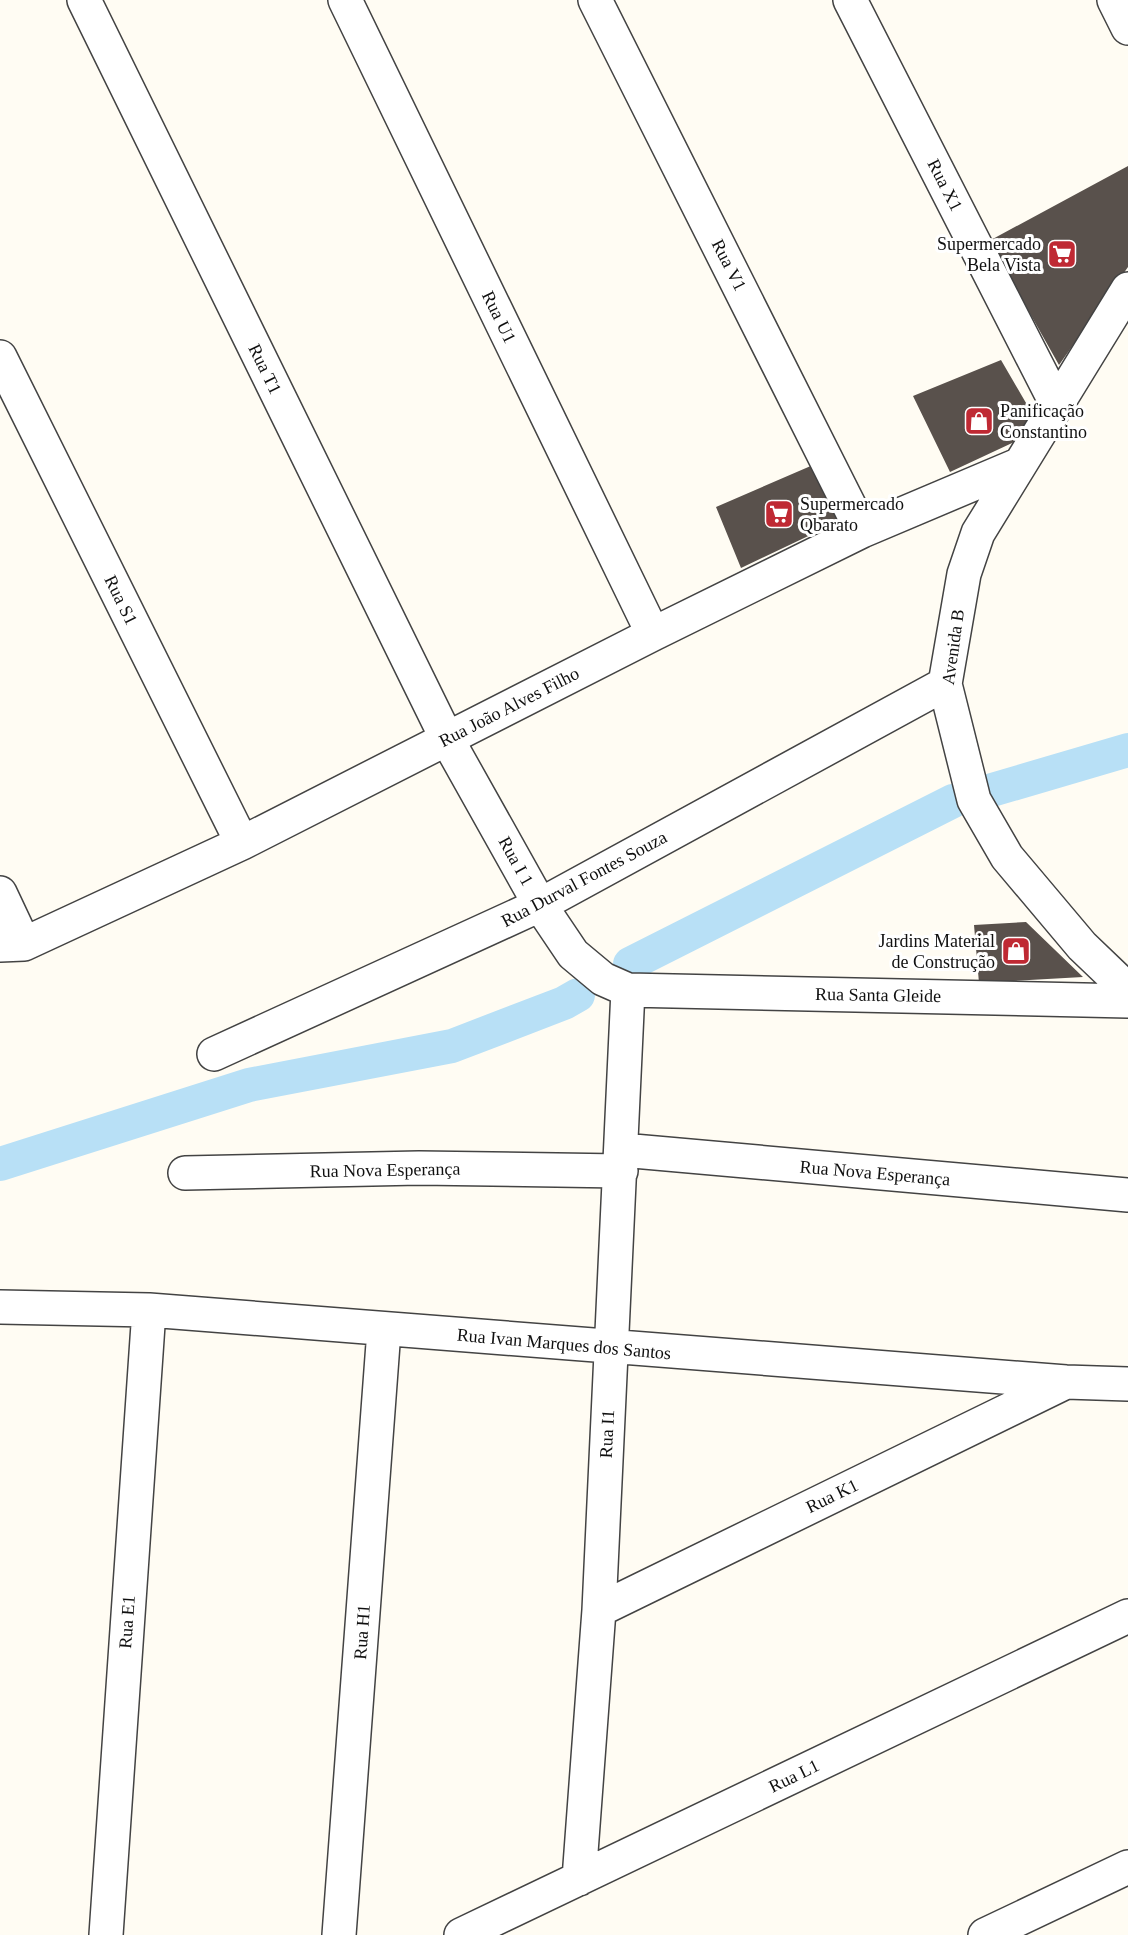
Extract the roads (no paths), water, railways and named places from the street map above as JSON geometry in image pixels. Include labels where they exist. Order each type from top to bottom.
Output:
[{"type":"street","name":"Rua T1","points":[[84,0],[447,739]]},
{"type":"street","name":"Rua U1","points":[[345,0],[653,634]]},
{"type":"street","name":"Rua V1","points":[[595,0],[862,531]]},
{"type":"street","name":"Rua X1","points":[[850,0],[1056,403]]},
{"type":"street","points":[[1114,0],[1128,28]]},
{"type":"street","name":"Avenida B","points":[[1128,289],[978,533],[964,574],[945,684],[974,800],[1007,857],[1082,946],[1128,990]]},
{"type":"street","name":"Rua S1","points":[[0,357],[242,843]]},
{"type":"street","name":"Rua João Alves Filho","points":[[12,944],[242,843],[653,634],[862,531],[1018,465]]},
{"type":"street","name":"Rua Durval Fontes Souza","points":[[214,1054],[540,905],[945,684]]},
{"type":"street","name":"Rua I 1","points":[[447,739],[540,905],[573,954],[603,979],[628,990]]},
{"type":"street","points":[[0,893],[12,944]]},
{"type":"street","name":"Rua Santa Gleide","points":[[628,990],[1128,1001]]},
{"type":"street","name":"Rua I1","points":[[579,1879],[598,1610],[622,1161],[628,990]]},
{"type":"street","name":"Rua Nova Esperança","points":[[184,1173],[622,1161],[1128,1195]]},
{"type":"street","name":"Rua Ivan Marques dos Santos","points":[[0,1307],[149,1310],[611,1348],[1066,1382],[1128,1384]]},
{"type":"street","name":"Rua E1","points":[[106,1935],[149,1310]]},
{"type":"street","name":"Rua H1","points":[[339,1935],[384,1330]]},
{"type":"street","name":"Rua K1","points":[[598,1610],[1066,1382]]},
{"type":"street","name":"Rua L1","points":[[461,1935],[1128,1616]]},
{"type":"street","points":[[985,1935],[1128,1867]]},
{"type":"waterway","points":[[992,790],[1128,750]]},
{"type":"waterway","points":[[630,964],[953,801]]},
{"type":"waterway","points":[[0,1164],[249,1085],[452,1046],[564,1003],[578,995]]},
{"type":"place","name":"Supermercado Bela Vista","points":[[1062,254]]},
{"type":"place","name":"Panificação Constantino","points":[[979,421]]},
{"type":"place","name":"Supermercado Qbarato","points":[[779,514]]},
{"type":"place","name":"Jardins Material de Construção","points":[[1016,951]]}]
